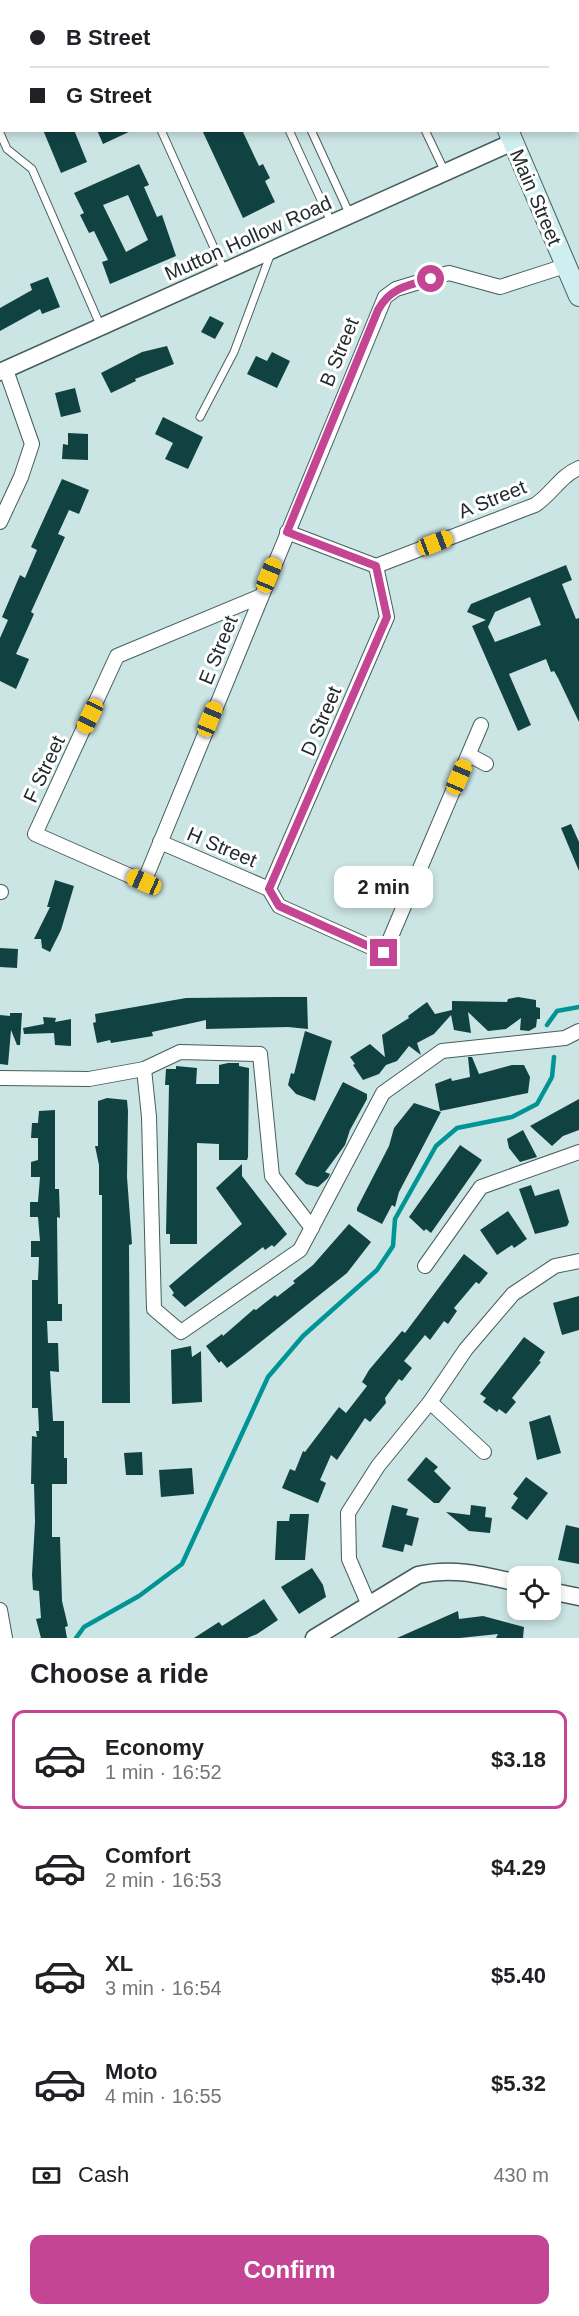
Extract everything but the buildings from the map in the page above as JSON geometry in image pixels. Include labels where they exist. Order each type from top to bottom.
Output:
[{"type":"main road","name":"Main Street","points":[[510,136],[572,268],[579,296]]},
{"type":"street","name":"Mutton Hollow Road","points":[[3,371],[445,172],[510,136]]},
{"type":"street","name":"B Street","points":[[287,532],[385,297],[396,289],[449,273],[500,287],[572,268]]},
{"type":"street","points":[[0,522],[21,477],[32,444],[3,371]]},
{"type":"street","name":"A Street","points":[[376,566],[535,505],[547,497],[566,473],[579,468]]},
{"type":"street","points":[[287,532],[376,566]]},
{"type":"street","name":"E Street","points":[[144,882],[287,532]]},
{"type":"street","name":"D Street","points":[[269,889],[387,617],[376,566]]},
{"type":"street","name":"F Street","points":[[144,882],[35,834],[117,656],[261,596]]},
{"type":"street","points":[[269,889],[279,906],[384,953],[481,725]]},
{"type":"street","points":[[469,755],[486,764]]},
{"type":"street","name":"H Street","points":[[160,842],[269,889]]},
{"type":"street","points":[[144,1069],[149,1117],[154,1309],[181,1332],[300,1250],[383,1094],[442,1051],[565,1038],[579,1031]]},
{"type":"street","points":[[0,1078],[89,1079],[144,1069],[180,1052],[260,1054],[272,1176],[312,1228]]},
{"type":"street","points":[[425,1266],[482,1187],[579,1152]]},
{"type":"street","points":[[368,1603],[349,1559],[348,1513],[378,1466],[430,1402],[466,1349],[513,1294],[555,1266],[579,1261]]},
{"type":"street","points":[[430,1402],[484,1452]]},
{"type":"street","points":[[314,1638],[368,1603],[418,1575],[437,1570],[462,1571],[507,1581]]},
{"type":"street","points":[[561,1593],[579,1597]]},
{"type":"street","points":[[0,1610],[0,1626],[5,1638]]},
{"type":"lane","points":[[162,132],[225,272]]},
{"type":"lane","points":[[291,132],[332,224]]},
{"type":"lane","points":[[312,132],[350,215]]},
{"type":"lane","points":[[426,132],[445,172]]},
{"type":"lane","points":[[0,133],[3,151],[32,169],[101,327]]},
{"type":"lane","points":[[200,417],[234,352],[272,251]]},
{"type":"waterway","points":[[547,1025],[557,1011],[579,1007]]},
{"type":"waterway","points":[[76,1638],[84,1627],[139,1596],[182,1564],[268,1377],[303,1336],[377,1270],[393,1246],[395,1219],[436,1146],[457,1128],[512,1117],[537,1104],[552,1077],[554,1057]]},
{"type":"route","points":[[384,953],[279,906],[269,889],[387,617],[376,566],[287,532],[385,297],[396,289],[431,279]]}]
